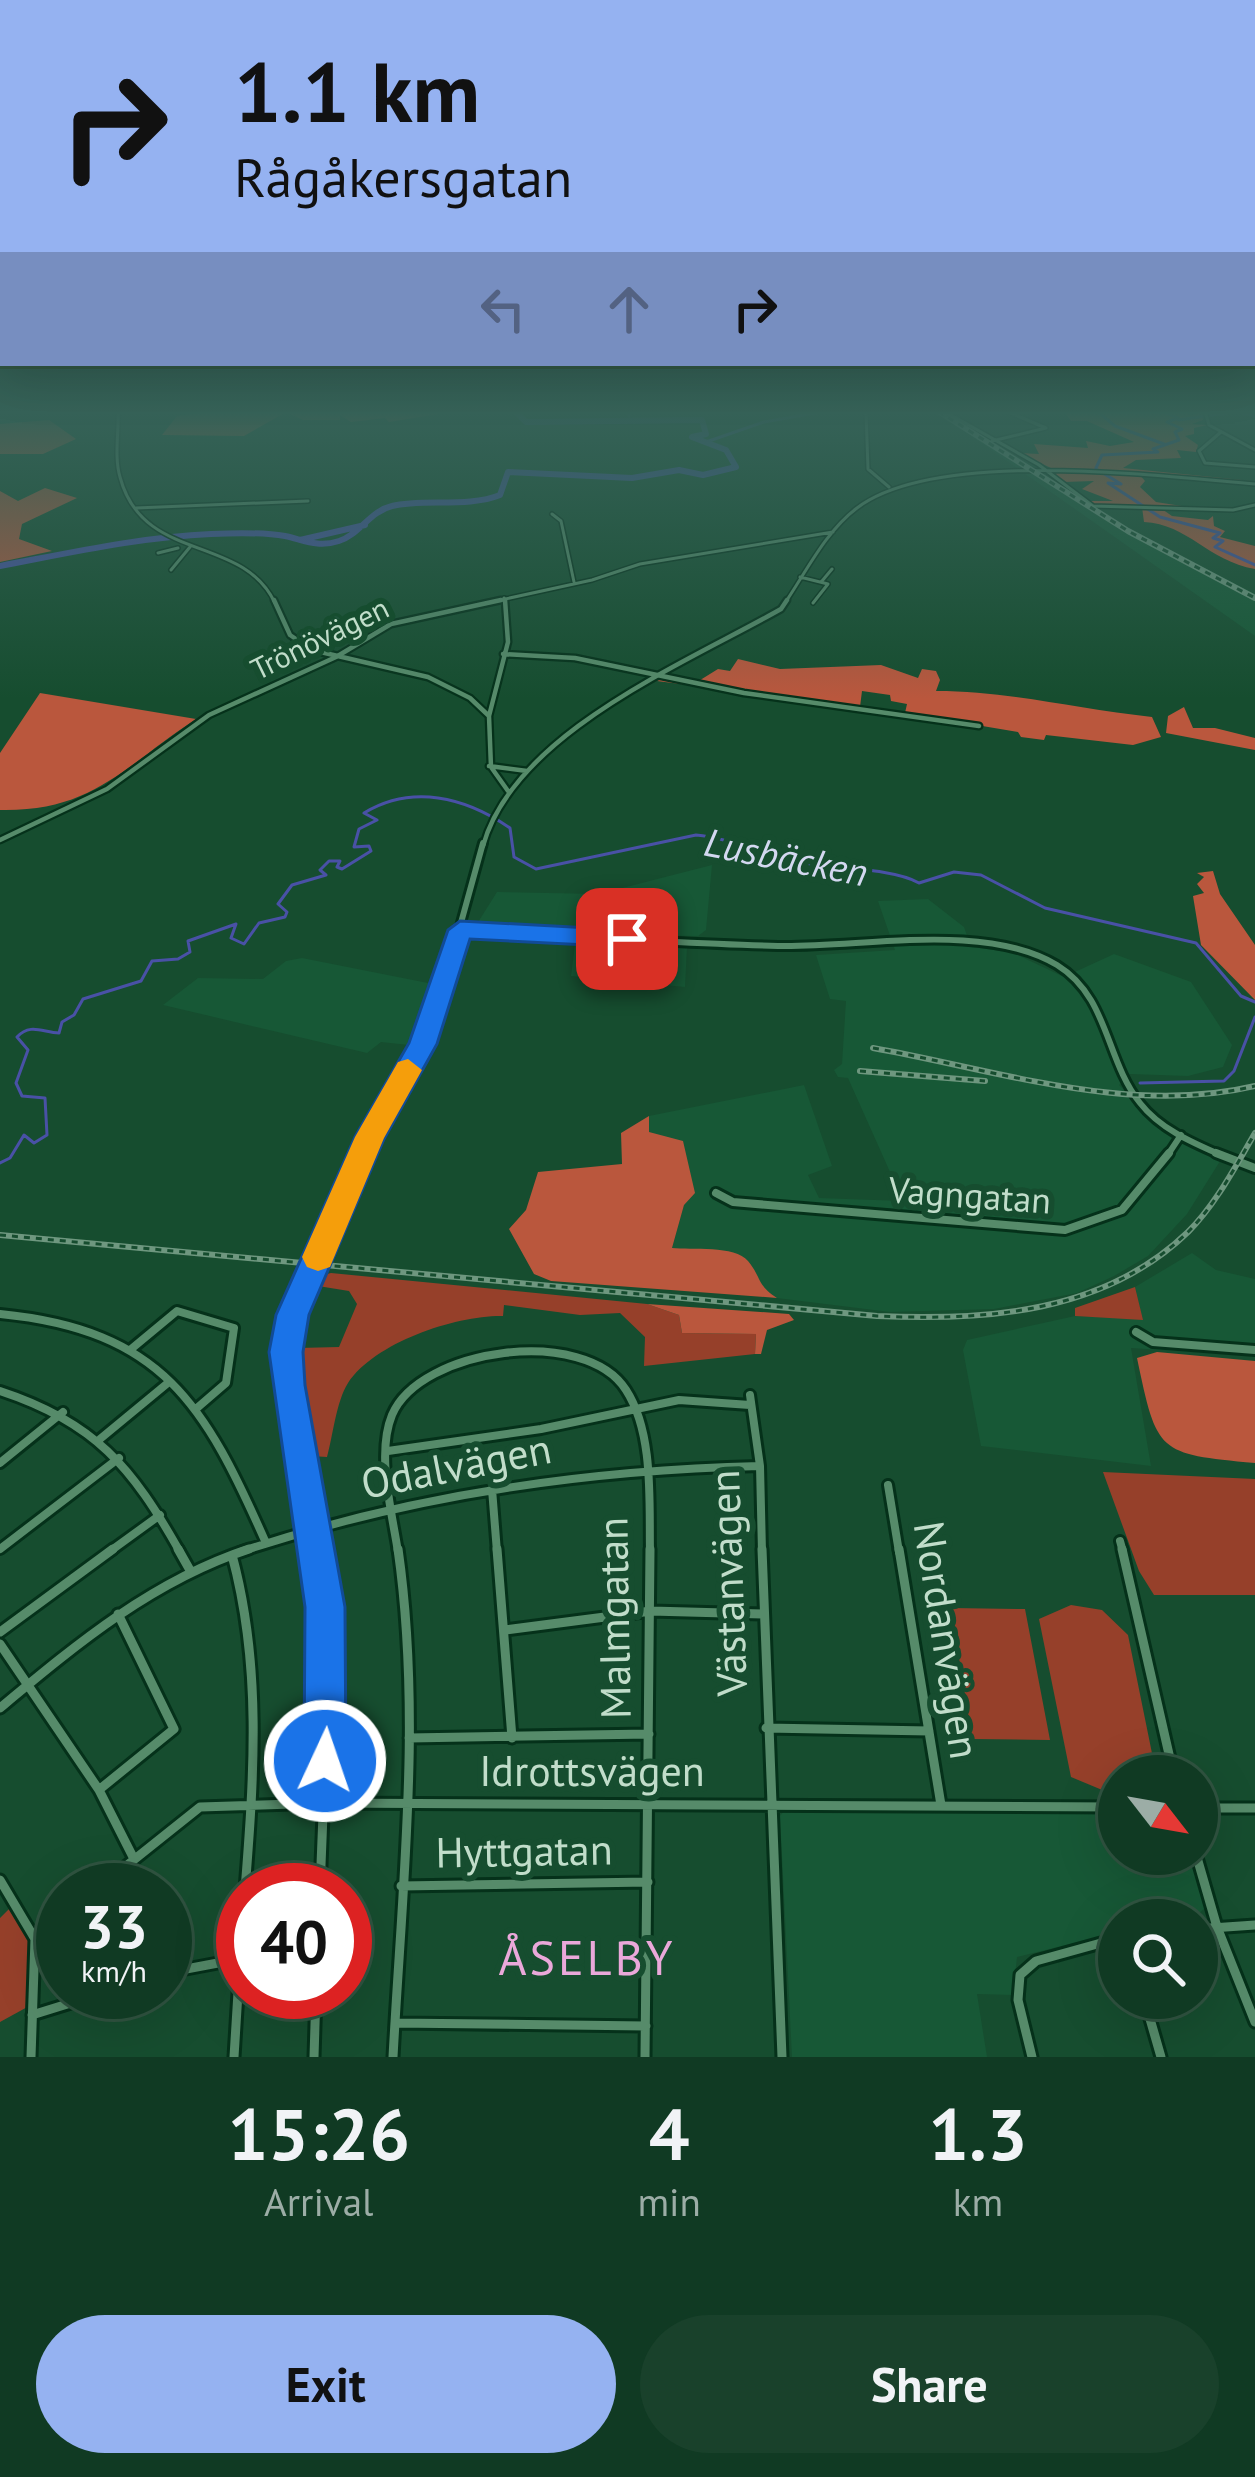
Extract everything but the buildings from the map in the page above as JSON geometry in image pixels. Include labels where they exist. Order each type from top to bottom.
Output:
[{"type":"street","points":[[136,508],[161,507]]},
{"type":"street","points":[[321,1863],[328,1663],[287,1385],[288,1332],[370,1137],[423,1044],[491,816],[508,791],[580,723],[779,610],[833,532],[858,507]]},
{"type":"street","points":[[1121,507],[1233,511],[1251,507]]},
{"type":"street","points":[[136,508],[167,541],[223,556],[255,576],[268,590],[279,622],[291,637],[336,657],[409,670],[452,686],[474,698],[489,716]]},
{"type":"street","points":[[552,514],[561,521],[574,584]]},
{"type":"street","name":"Trönövägen","points":[[0,840],[106,789],[208,715],[336,657],[391,624],[660,560],[833,532]]},
{"type":"street","points":[[158,553],[189,548]]},
{"type":"street","points":[[171,570],[189,548]]},
{"type":"street","points":[[822,581],[832,569]]},
{"type":"street","points":[[800,577],[827,585],[813,603]]},
{"type":"street","points":[[504,598],[511,635],[489,716],[489,766],[508,791]]},
{"type":"street","points":[[503,654],[575,658],[658,677],[979,726]]},
{"type":"street","points":[[489,766],[529,771]]},
{"type":"street","points":[[460,930],[823,947],[970,942],[1012,947],[1060,967],[1092,995],[1105,1017],[1128,1086],[1141,1106],[1181,1135],[1255,1168]]},
{"type":"street","name":"Vagngatan","points":[[716,1193],[733,1202],[1065,1230],[1115,1217],[1133,1202],[1181,1135]]},
{"type":"street","points":[[130,1351],[177,1311],[234,1328],[226,1383],[197,1408]]},
{"type":"street","points":[[0,1314],[89,1331],[130,1351],[169,1382],[197,1408],[266,1543]]},
{"type":"street","points":[[1136,1332],[1154,1342],[1255,1350]]},
{"type":"street","points":[[388,1451],[636,1411],[612,1374],[590,1361],[564,1354],[508,1353],[448,1366],[424,1378],[388,1425],[388,1451],[407,1621],[409,1738],[393,2057]]},
{"type":"street","points":[[100,1439],[169,1382]]},
{"type":"street","points":[[0,1391],[63,1412],[100,1439],[160,1515],[191,1572]]},
{"type":"street","name":"Västanvägen","points":[[636,1411],[693,1399],[750,1400],[760,1466],[766,1728],[782,2057]]},
{"type":"street","name":"Malmgatan","points":[[636,1411],[646,1467],[651,1611],[645,2057]]},
{"type":"street","points":[[0,1463],[63,1412]]},
{"type":"street","points":[[0,1549],[119,1459]]},
{"type":"street","name":"Odalvägen","points":[[0,1708],[118,1614],[191,1572],[266,1543],[394,1507],[492,1489],[646,1467],[760,1466]]},
{"type":"street","name":"Nordanvägen","points":[[888,1485],[941,1805]]},
{"type":"street","points":[[492,1489],[512,1738]]},
{"type":"street","points":[[0,1632],[160,1515]]},
{"type":"street","points":[[1120,1541],[1169,1755]]},
{"type":"street","points":[[232,1555],[256,1683],[247,1863]]},
{"type":"street","points":[[505,1630],[651,1611],[762,1614]]},
{"type":"street","points":[[99,1790],[174,1729],[118,1614]]},
{"type":"street","points":[[0,1643],[99,1790],[134,1859]]},
{"type":"street","points":[[766,1728],[929,1731]]},
{"type":"street","points":[[409,1738],[649,1734]]},
{"type":"street","name":"Idrottsvägen","points":[[129,1863],[200,1807],[322,1803],[1098,1807]]},
{"type":"street","points":[[1218,1808],[1255,1808]]},
{"type":"street","points":[[0,1880],[35,1939],[31,2057]]},
{"type":"street","name":"Hyttgatan","points":[[400,1886],[648,1882]]},
{"type":"street","points":[[1218,1927],[1255,1925]]},
{"type":"street","points":[[1218,1930],[1255,2022]]},
{"type":"street","points":[[1032,2057],[1018,2000],[1020,1975],[1036,1960],[1098,1944]]},
{"type":"street","points":[[32,2015],[36,2014]]},
{"type":"street","points":[[234,2057],[236,2019]]},
{"type":"street","points":[[314,2057],[315,2019]]},
{"type":"street","points":[[1150,2019],[1161,2057]]},
{"type":"street","points":[[395,2023],[646,2026]]},
{"type":"shaded area","points":[[0,507],[58,507],[22,524],[19,539],[52,551],[0,562]]},
{"type":"shaded area","points":[[1072,507],[1092,507],[1255,594],[1255,636]]},
{"type":"shaded area","points":[[1142,507],[1159,507],[1172,516],[1208,520],[1213,516],[1214,526],[1225,531],[1220,537],[1255,546],[1255,569],[1224,559],[1173,529],[1144,522]]},
{"type":"shaded area","points":[[738,659],[780,669],[881,665],[918,678],[922,669],[936,671],[940,680],[936,691],[1152,717],[1161,737],[1133,745],[1046,735],[1044,740],[905,713],[907,704],[891,701],[890,695],[862,691],[860,707],[657,681],[667,676],[697,682],[718,669],[730,671]]},
{"type":"shaded area","points":[[40,693],[196,719],[84,794],[32,809],[0,810],[0,753]]},
{"type":"shaded area","points":[[1184,707],[1193,728],[1255,738],[1255,750],[1166,733],[1168,716]]},
{"type":"shaded area","points":[[712,865],[706,930],[698,936],[475,927],[497,892],[599,894]]},
{"type":"shaded area","points":[[1213,871],[1220,894],[1255,945],[1255,1000],[1201,945],[1193,896],[1204,893],[1197,884],[1204,877],[1197,873]]},
{"type":"shaded area","points":[[928,899],[964,927],[971,947],[1011,952],[1064,977],[1114,954],[1191,982],[1232,1045],[1223,1067],[1188,1076],[1130,1074],[1119,1085],[1155,1122],[1222,1158],[1187,1214],[1148,1256],[1114,1276],[1077,1293],[994,1309],[890,1312],[777,1298],[759,1286],[750,1263],[672,1248],[684,1205],[649,1132],[649,1116],[804,1085],[832,1166],[808,1175],[819,1198],[903,1201],[848,1078],[838,1077],[834,1070],[842,1064],[846,1001],[830,999],[816,955],[895,950],[878,901]]},
{"type":"shaded area","points":[[575,945],[687,947],[685,987],[571,976]]},
{"type":"shaded area","points":[[302,958],[438,985],[418,1046],[381,1042],[367,1053],[163,1005],[198,978],[263,979],[286,961]]},
{"type":"shaded area","points":[[649,1116],[649,1132],[683,1141],[695,1193],[684,1205],[672,1248],[723,1250],[742,1256],[777,1298],[551,1281],[534,1274],[509,1229],[526,1210],[538,1172],[622,1164],[621,1133]]},
{"type":"shaded area","points":[[1192,1253],[1216,1270],[1255,1279],[1255,1356],[1131,1348],[1151,1466],[981,1446],[963,1350],[967,1340],[1075,1316],[1142,1319],[1135,1287]]},
{"type":"shaded area","points":[[323,1275],[647,1304],[679,1315],[682,1333],[756,1334],[755,1354],[644,1366],[645,1337],[620,1313],[580,1315],[504,1305],[503,1316],[441,1326],[377,1355],[344,1391],[327,1457],[311,1456],[298,1348],[339,1347],[357,1304],[349,1291],[318,1286]]},
{"type":"shaded area","points":[[1135,1287],[1143,1320],[1075,1316],[1075,1308]]},
{"type":"shaded area","points":[[647,1304],[789,1314],[794,1320],[767,1330],[761,1354],[755,1354],[756,1334],[682,1333],[679,1315]]},
{"type":"shaded area","points":[[1157,1352],[1255,1361],[1255,1463],[1198,1456],[1167,1443],[1150,1413],[1137,1358]]},
{"type":"shaded area","points":[[1103,1472],[1255,1479],[1255,1595],[1154,1595],[1139,1571]]},
{"type":"shaded area","points":[[1071,1605],[1102,1610],[1128,1635],[1152,1755],[1098,1755],[1098,1788],[1071,1777],[1039,1619]]},
{"type":"shaded area","points":[[951,1608],[1025,1609],[1050,1740],[972,1739]]},
{"type":"shaded area","points":[[784,1811],[1098,1811],[1098,1875],[1195,1875],[1203,1899],[1098,1899],[1098,1937],[1017,1957],[1013,1995],[977,1994],[987,2057],[792,2057],[780,1816]]},
{"type":"shaded area","points":[[9,1909],[33,1943],[31,2005],[0,2022],[0,1918]]},
{"type":"waterway","points":[[361,526],[390,507]]},
{"type":"waterway","name":"Lusbäcken","points":[[1145,507],[1160,517],[1220,533],[1213,538],[1223,541],[1215,547],[1255,565]]},
{"type":"waterway","points":[[361,526],[365,525]]},
{"type":"waterway","points":[[301,540],[331,543],[361,526]]},
{"type":"waterway","points":[[301,540],[361,526]]},
{"type":"waterway","points":[[0,566],[184,536],[257,533],[301,540]]},
{"type":"waterway","name":"Lusbäcken","points":[[0,1163],[10,1158],[24,1135],[34,1143],[47,1135],[45,1098],[22,1096],[16,1083],[28,1050],[17,1037],[32,1029],[59,1033],[62,1022],[74,1015],[83,999],[141,981],[152,961],[178,959],[190,952],[188,941],[236,924],[231,938],[244,944],[259,923],[285,917],[287,912],[278,904],[292,885],[326,875],[320,870],[329,861],[340,861],[337,867],[342,869],[371,851],[369,846],[354,847],[359,829],[377,820],[364,813],[401,799],[438,798],[493,817],[510,828],[514,857],[536,869],[696,835],[785,859],[878,871],[919,883],[954,872],[981,875],[1045,908],[1196,943],[1241,996],[1255,1002]]},
{"type":"waterway","points":[[1140,1083],[1224,1081],[1234,1071],[1255,1017]]},
{"type":"railway","points":[[1090,507],[1255,598]]},
{"type":"railway","points":[[873,1048],[1111,1093],[1207,1094],[1255,1086]]},
{"type":"railway","points":[[860,1071],[985,1081]]},
{"type":"railway","points":[[0,1235],[877,1316],[1002,1313],[1082,1295],[1155,1259],[1207,1210],[1255,1133]]},
{"type":"slow traffic","points":[[318,1257],[370,1137],[408,1070]]},
{"type":"district","name":"ÅSELBY","points":[[587,1958]]},
{"type":"route","points":[[325,1761],[325,1607],[287,1385],[286,1352],[293,1315],[370,1137],[423,1044],[460,930],[627,939]]}]
